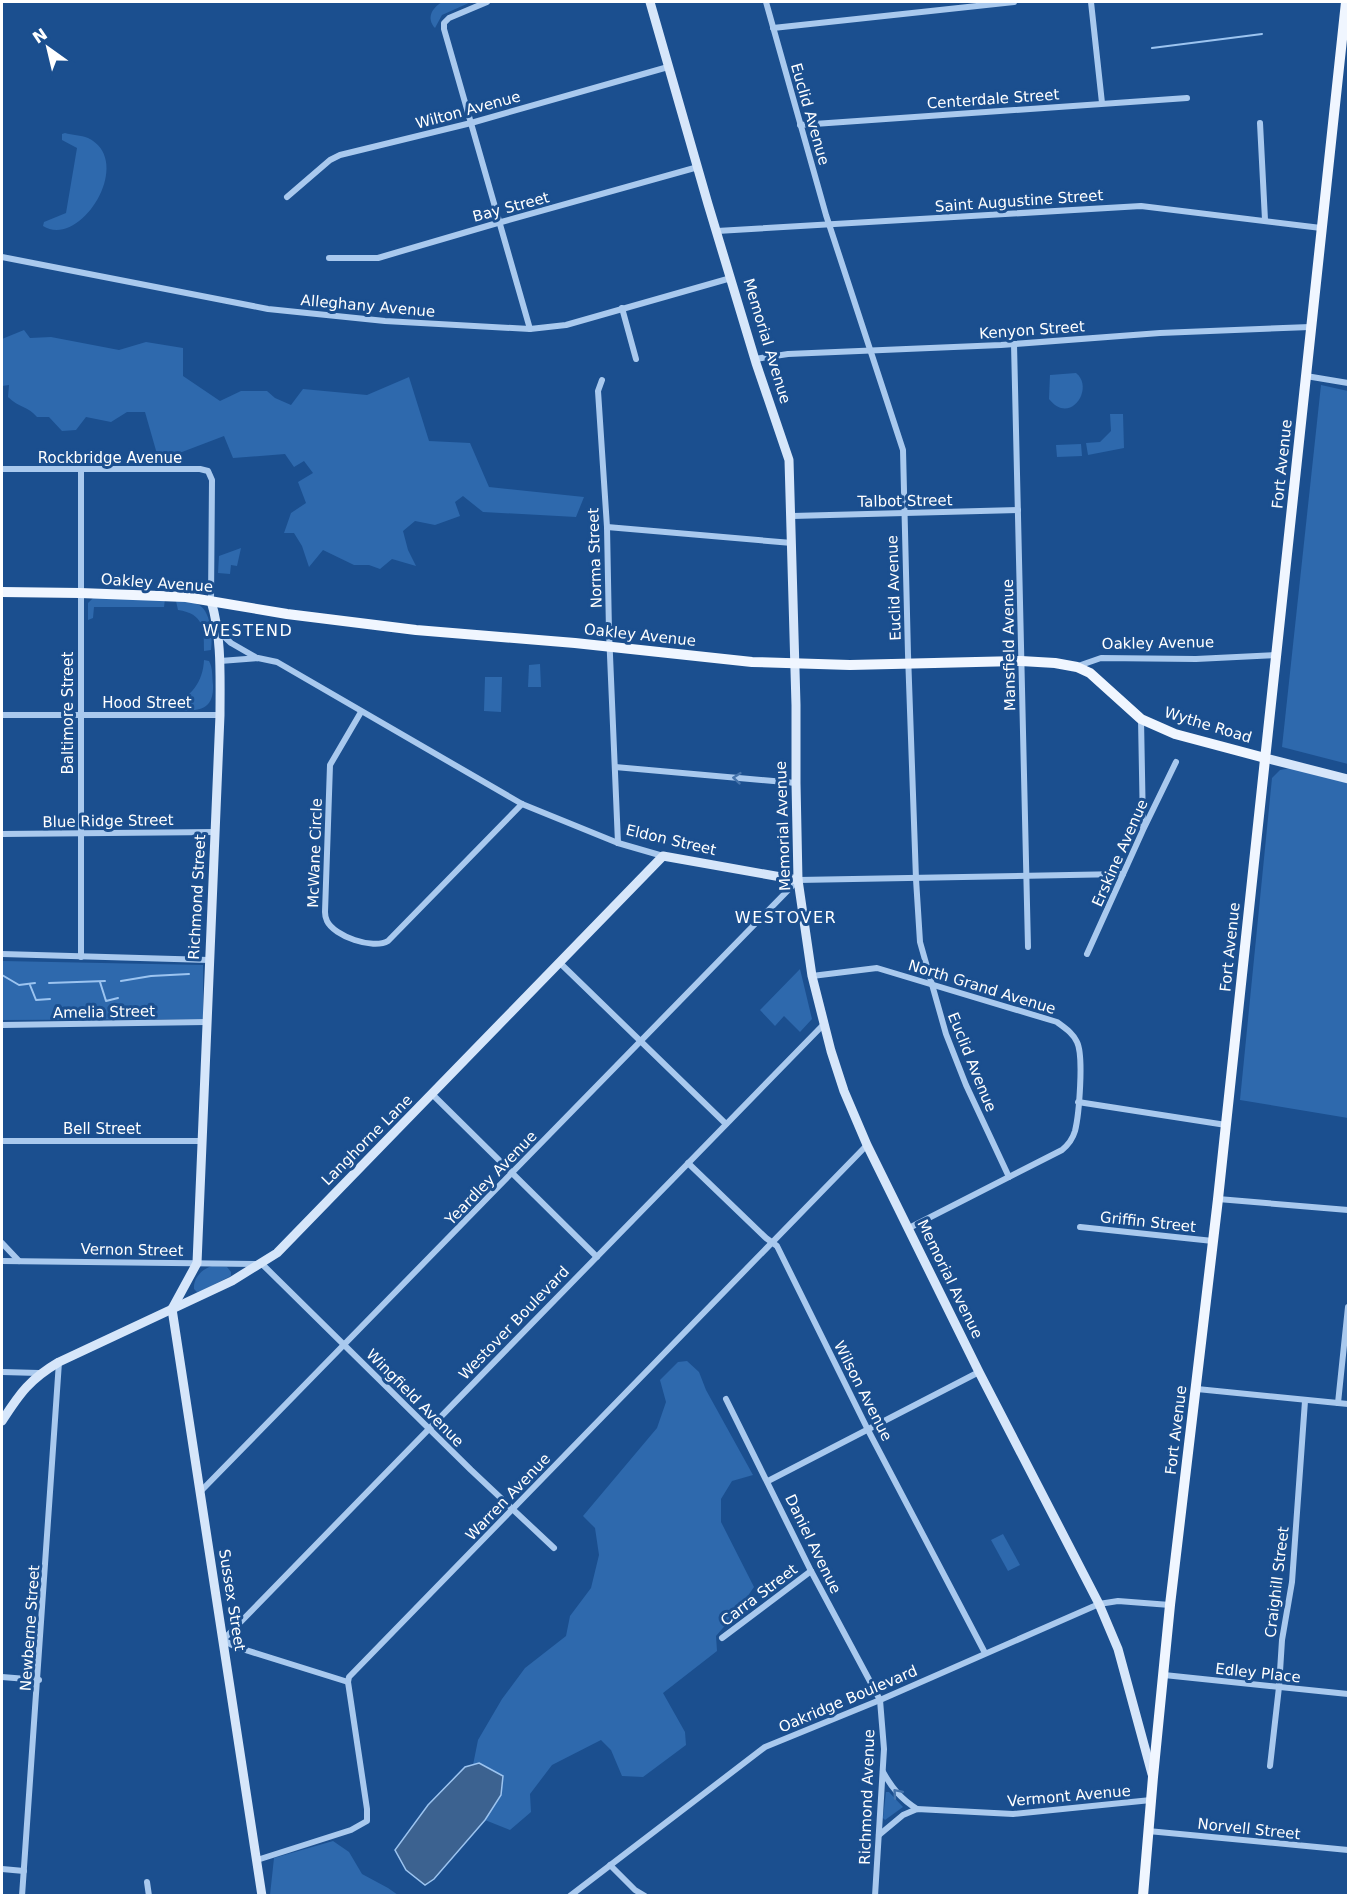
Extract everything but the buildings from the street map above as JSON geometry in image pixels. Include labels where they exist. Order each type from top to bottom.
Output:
[{"type":"main road","name":"Fort Avenue","points":[[1143,1896],[1152,1777],[1170,1605],[1197,1389],[1265,758],[1270,732],[1305,376],[1346,2]]},
{"type":"main road","name":"Oakley Avenue","points":[[2,592],[154,594],[416,630],[610,646],[752,662],[795,664],[1021,661],[1077,667]]},
{"type":"main road","name":"Wythe Road","points":[[1077,667],[1103,683],[1141,719],[1175,734],[1265,758]]},
{"type":"street","points":[[487,2],[449,18],[444,23],[444,29],[530,329]]},
{"type":"street","name":"Memorial Avenue","points":[[650,2],[755,359],[789,460],[798,880],[812,976],[824,1024],[844,1091],[867,1145],[978,1372],[1100,1604],[1118,1649],[1152,1777]]},
{"type":"street","name":"Euclid Avenue","points":[[766,2],[829,225],[903,450],[915,879],[920,942],[946,1034],[966,1085],[1009,1177]]},
{"type":"street","points":[[773,28],[1014,2]]},
{"type":"street","points":[[1091,2],[1102,103]]},
{"type":"street","name":"Wilton Avenue","points":[[287,197],[330,160],[340,155],[471,123],[668,67]]},
{"type":"street","name":"Centerdale Street","points":[[800,125],[1187,98]]},
{"type":"street","points":[[1260,123],[1265,220]]},
{"type":"street","name":"Bay Street","points":[[329,258],[378,258],[498,222],[698,167]]},
{"type":"street","name":"Saint Augustine Street","points":[[717,231],[1141,206],[1321,228]]},
{"type":"street","name":"Alleghany Avenue","points":[[2,257],[268,309],[385,321],[530,329],[566,325],[731,278]]},
{"type":"street","points":[[622,308],[636,359]]},
{"type":"street","name":"Kenyon Street","points":[[755,359],[788,354],[1311,327]]},
{"type":"street","name":"Mansfield Avenue","points":[[1014,344],[1028,946]]},
{"type":"street","points":[[1305,376],[1348,383]]},
{"type":"street","name":"Norma Street","points":[[602,380],[598,391],[607,527],[618,843]]},
{"type":"street","name":"Rockbridge Avenue","points":[[2,469],[200,469],[208,471],[212,480]]},
{"type":"street","name":"Baltimore Street","points":[[81,470],[81,957]]},
{"type":"street","name":"Richmond Street","points":[[172,1309],[197,1263],[203,1141],[220,716],[220,661],[211,601],[212,480]]},
{"type":"street","name":"Talbot Street","points":[[792,516],[1018,510]]},
{"type":"street","points":[[607,527],[792,543]]},
{"type":"street","name":"Eldon Street","points":[[217,629],[231,643],[258,658]]},
{"type":"street","name":"Oakley Avenue","points":[[1077,667],[1092,660],[1276,655]]},
{"type":"street","name":"Eldon Street","points":[[220,661],[258,658],[277,662],[522,804],[618,843],[663,856],[798,880],[1123,874]]},
{"type":"street","name":"McWane Circle","points":[[362,712],[330,765],[325,912],[327,923],[337,932],[370,945],[383,944],[388,941],[522,804]]},
{"type":"street","name":"Hood Street","points":[[2,715],[220,716]]},
{"type":"street","points":[[1141,719],[1143,830]]},
{"type":"street","name":"Wythe Road","points":[[1265,758],[1348,779]]},
{"type":"street","name":"Erskine Avenue","points":[[1087,954],[1176,762]]},
{"type":"street","points":[[615,767],[796,783]]},
{"type":"street","name":"Blue Ridge Street","points":[[2,834],[215,832]]},
{"type":"street","name":"Langhorne Lane","points":[[2,1421],[25,1387],[39,1373],[232,1281],[277,1253],[663,856]]},
{"type":"street","name":"Yeardley Avenue","points":[[199,1492],[798,880]]},
{"type":"street","points":[[2,954],[209,960]]},
{"type":"street","points":[[560,963],[726,1124]]},
{"type":"street","name":"North Grand Avenue","points":[[812,976],[877,968],[1057,1022],[1077,1041],[1081,1055],[1078,1102],[1075,1132],[1067,1146],[909,1228]]},
{"type":"street","name":"Amelia Street","points":[[2,1025],[206,1022]]},
{"type":"street","name":"Westover Boulevard","points":[[223,1640],[824,1024]]},
{"type":"street","points":[[433,1095],[597,1257]]},
{"type":"street","points":[[1078,1102],[1226,1125]]},
{"type":"street","name":"Bell Street","points":[[2,1141],[203,1141]]},
{"type":"street","name":"Warren Avenue","points":[[348,1682],[353,1672],[867,1145]]},
{"type":"street","name":"Wilson Avenue","points":[[688,1163],[777,1246],[868,1430],[985,1653]]},
{"type":"street","points":[[1218,1199],[1348,1210]]},
{"type":"street","name":"Griffin Street","points":[[1080,1227],[1213,1241]]},
{"type":"street","points":[[2,1243],[19,1261]]},
{"type":"street","name":"Vernon Street","points":[[2,1261],[262,1264]]},
{"type":"street","name":"Wingfield Avenue","points":[[262,1264],[512,1510],[554,1548]]},
{"type":"street","points":[[1338,1403],[1348,1307]]},
{"type":"street","name":"Sussex Street","points":[[172,1309],[262,1896]]},
{"type":"street","name":"Newberne Street","points":[[22,1896],[39,1680],[59,1362]]},
{"type":"street","points":[[2,1372],[39,1373]]},
{"type":"street","points":[[768,1481],[978,1372]]},
{"type":"street","points":[[1197,1389],[1348,1404]]},
{"type":"street","name":"Daniel Avenue","points":[[726,1399],[880,1700]]},
{"type":"street","name":"Craighill Street","points":[[1270,1766],[1282,1640],[1292,1582],[1305,1401]]},
{"type":"street","name":"Carra Street","points":[[722,1638],[812,1571]]},
{"type":"street","name":"Oakridge Boulevard","points":[[570,1896],[765,1747],[880,1700],[1100,1604],[1118,1601],[1170,1605]]},
{"type":"street","points":[[223,1640],[236,1647],[348,1682],[368,1809],[368,1821],[351,1830],[257,1860]]},
{"type":"street","name":"Edley Place","points":[[1164,1675],[1348,1694]]},
{"type":"street","points":[[2,1677],[39,1680]]},
{"type":"street","name":"Richmond Avenue","points":[[875,1896],[884,1749],[880,1700]]},
{"type":"street","points":[[883,1772],[903,1800],[917,1809]]},
{"type":"street","name":"Vermont Avenue","points":[[917,1809],[1013,1814],[1150,1800]]},
{"type":"street","points":[[879,1835],[903,1815],[917,1809]]},
{"type":"street","name":"Norvell Street","points":[[1148,1831],[1348,1850]]},
{"type":"street","points":[[610,1865],[645,1896]]},
{"type":"street","points":[[2,1869],[24,1871]]},
{"type":"street","points":[[147,1882],[149,1896]]},
{"type":"shaded area","points":[[442,2],[471,2],[442,15],[435,28],[431,21],[431,14]]},
{"type":"shaded area","points":[[62,134],[88,138],[101,149],[106,165],[105,182],[97,200],[86,215],[72,226],[58,230],[43,226],[44,222],[66,213],[77,148],[62,140]]},
{"type":"shaded area","points":[[24,330],[30,338],[51,337],[119,350],[146,342],[183,348],[183,376],[220,401],[241,391],[267,391],[275,398],[291,405],[303,389],[367,395],[409,377],[429,441],[470,443],[489,487],[584,497],[576,517],[483,512],[463,496],[455,502],[460,516],[435,525],[415,521],[403,531],[408,550],[416,566],[392,559],[380,569],[369,565],[354,565],[323,550],[309,567],[302,546],[294,533],[284,533],[291,513],[306,503],[298,482],[313,473],[304,461],[294,467],[285,454],[233,458],[224,436],[182,452],[157,454],[145,412],[127,412],[111,422],[86,417],[76,430],[62,431],[49,417],[37,417],[12,401],[8,397],[9,385],[2,386],[2,339]]},
{"type":"shaded area","points":[[1076,373],[1083,387],[1078,402],[1072,407],[1057,406],[1049,399],[1050,375]]},
{"type":"shaded area","points":[[1321,385],[1348,391],[1348,764],[1282,747]]},
{"type":"shaded area","points":[[1110,414],[1123,414],[1124,448],[1088,455],[1086,443],[1100,442],[1111,431]]},
{"type":"shaded area","points":[[1081,444],[1082,456],[1057,457],[1056,445]]},
{"type":"shaded area","points":[[241,548],[237,566],[231,565],[230,574],[218,573],[219,556]]},
{"type":"shaded area","points":[[93,598],[165,599],[164,607],[94,607],[93,618],[88,620],[88,603]]},
{"type":"shaded area","points":[[176,601],[187,601],[202,607],[211,631],[211,650],[204,651],[201,623],[193,615],[178,610]]},
{"type":"shaded area","points":[[204,660],[209,661],[212,670],[213,685],[210,701],[196,710],[173,710],[171,704],[184,698],[195,688]]},
{"type":"shaded area","points":[[540,664],[541,687],[528,687],[529,665]]},
{"type":"shaded area","points":[[485,677],[502,677],[501,712],[484,711]]},
{"type":"shaded area","points":[[1291,768],[1348,783],[1348,1118],[1240,1100],[1272,778],[1280,770]]},
{"type":"shaded area","points":[[2,961],[203,965],[203,1019],[2,1020]]},
{"type":"shaded area","points":[[800,969],[812,1019],[800,1032],[784,1016],[775,1026],[760,1010]]},
{"type":"shaded area","points":[[212,1266],[227,1267],[231,1276],[197,1292],[194,1285],[197,1278],[205,1269]]},
{"type":"shaded area","points":[[687,1361],[699,1372],[706,1390],[753,1475],[732,1481],[721,1499],[721,1522],[754,1587],[716,1636],[717,1651],[663,1693],[685,1732],[686,1745],[643,1777],[622,1776],[611,1750],[601,1740],[552,1765],[530,1794],[531,1812],[510,1830],[485,1820],[501,1795],[479,1763],[473,1765],[478,1740],[502,1699],[525,1668],[566,1636],[570,1616],[591,1588],[599,1555],[595,1528],[583,1516],[657,1428],[666,1402],[660,1380],[678,1362]]},
{"type":"shaded area","points":[[1003,1534],[1020,1565],[1008,1571],[991,1540]]},
{"type":"shaded area","points":[[479,1763],[503,1776],[501,1795],[485,1820],[434,1879],[425,1885],[406,1870],[395,1850],[428,1805],[465,1767]]},
{"type":"shaded area","points":[[886,1792],[889,1792],[903,1807],[885,1820],[883,1818]]},
{"type":"shaded area","points":[[333,1841],[349,1852],[362,1874],[398,1895],[270,1895],[274,1858]]},
{"type":"waterway","points":[[1152,48],[1262,34]]},
{"type":"waterway","points":[[121,981],[151,976],[189,974]]},
{"type":"waterway","points":[[2,975],[19,985],[35,983]]},
{"type":"waterway","points":[[49,983],[105,981]]},
{"type":"waterway","points":[[100,982],[106,1001],[118,998]]},
{"type":"waterway","points":[[30,985],[36,1000],[50,999]]},
{"type":"district","name":"WESTEND","points":[[248,630]]},
{"type":"district","name":"WESTOVER","points":[[786,917]]}]
